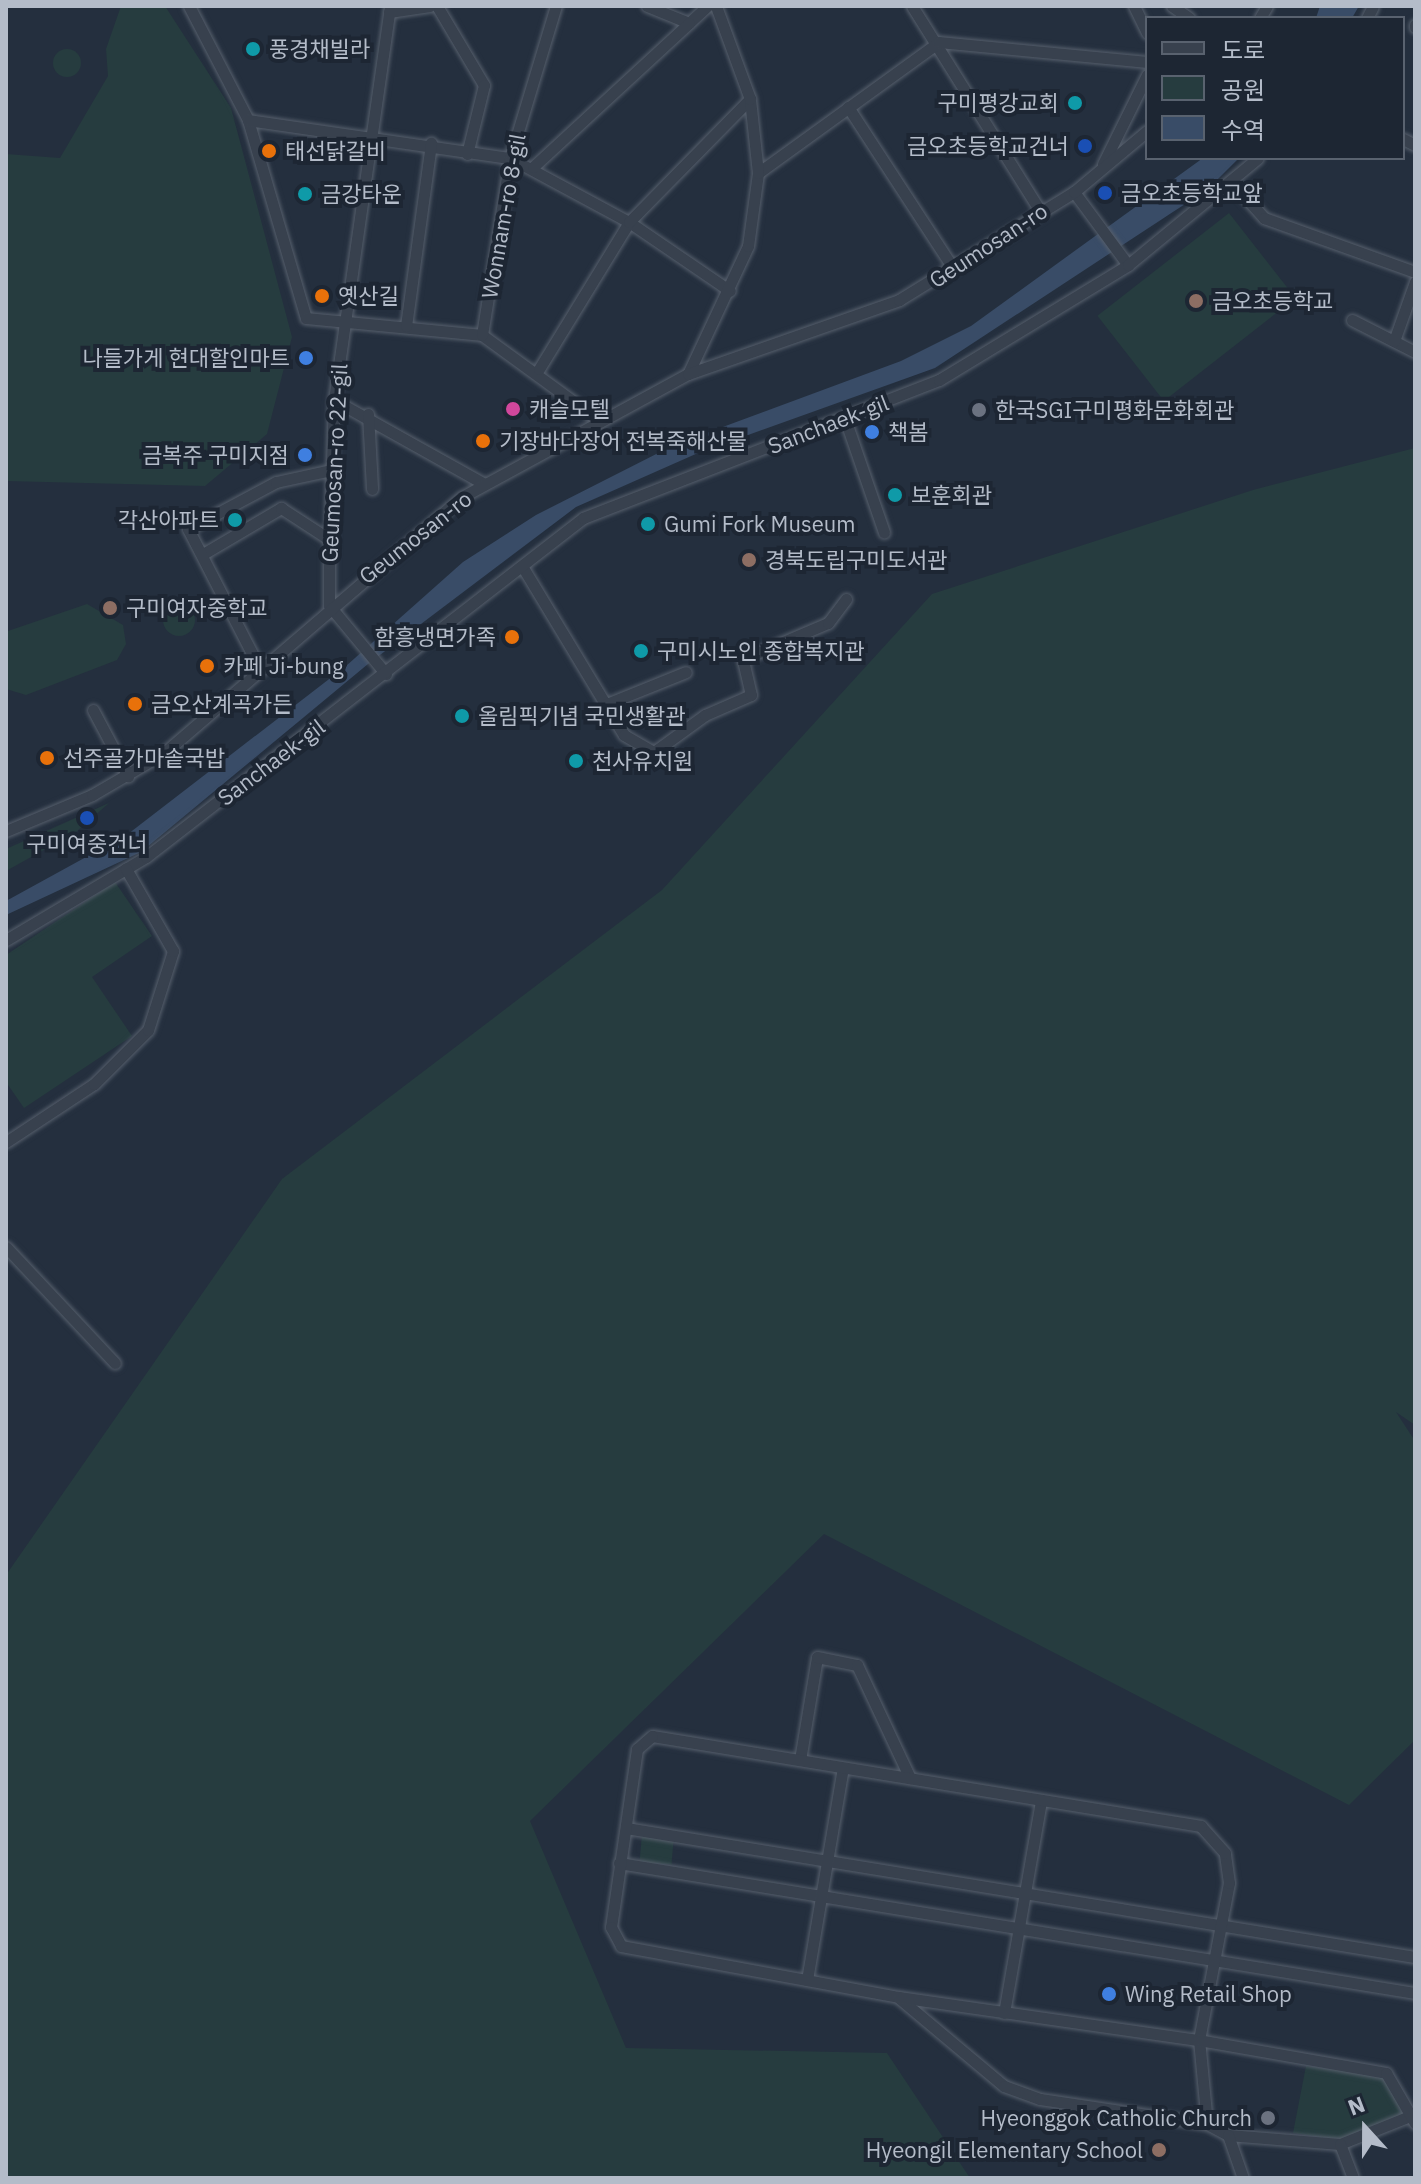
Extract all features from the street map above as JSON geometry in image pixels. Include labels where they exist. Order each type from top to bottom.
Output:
[{"type":"street","points":[[189,6],[248,120],[306,318],[482,335],[539,369],[600,421]]},
{"type":"street","name":"Geumosan-ro 22-gil","points":[[329,605],[334,400],[389,9],[430,6]]},
{"type":"street","points":[[437,6],[484,85],[467,154]]},
{"type":"street","name":"Wonnam-ro 8-gil","points":[[482,335],[510,158],[556,6]]},
{"type":"street","points":[[647,6],[689,23]]},
{"type":"street","points":[[533,167],[707,6]]},
{"type":"street","points":[[688,374],[730,291],[748,246],[758,173],[750,99],[731,31],[716,6]]},
{"type":"street","points":[[912,6],[939,42],[1040,211]]},
{"type":"street","points":[[1134,6],[1145,29]]},
{"type":"street","points":[[758,173],[939,42],[1145,62]]},
{"type":"street","points":[[1101,170],[1145,79]]},
{"type":"street","points":[[539,369],[629,222],[750,99]]},
{"type":"street","points":[[848,107],[953,268]]},
{"type":"street","points":[[248,120],[431,143],[467,154],[510,158],[533,167],[629,222],[730,291]]},
{"type":"street","name":"Geumosan-ro","points":[[6,831],[128,776],[329,605],[484,484],[688,374],[877,310],[953,268],[1074,192],[1145,133]]},
{"type":"street","points":[[406,326],[431,143]]},
{"type":"street","name":"Sanchaek-gil","points":[[6,940],[126,869],[386,674],[583,518],[939,380],[1128,265],[1233,183],[1256,160]]},
{"type":"street","points":[[1233,183],[1264,218],[1415,272]]},
{"type":"street","points":[[1074,192],[1128,265]]},
{"type":"street","points":[[1394,341],[1415,282]]},
{"type":"street","points":[[1352,320],[1415,352]]},
{"type":"street","points":[[334,400],[368,414],[484,484]]},
{"type":"street","points":[[368,414],[372,489]]},
{"type":"street","points":[[845,419],[884,532]]},
{"type":"street","points":[[259,667],[188,529],[276,482],[331,470]]},
{"type":"street","points":[[203,554],[281,508],[330,540]]},
{"type":"street","points":[[522,566],[624,735],[654,752],[705,715],[751,695],[743,659],[828,623],[846,599]]},
{"type":"street","points":[[329,605],[386,674]]},
{"type":"street","points":[[604,705],[686,672]]},
{"type":"street","points":[[93,710],[128,776]]},
{"type":"street","points":[[6,1142],[94,1084],[148,1030],[173,951],[126,869]]},
{"type":"street","points":[[6,1247],[115,1363]]},
{"type":"street","points":[[800,1760],[817,1657],[857,1665],[910,1778]]},
{"type":"street","points":[[899,1997],[1004,2086],[1040,2099],[1207,2124],[1228,2135],[1340,2144],[1414,2117],[1386,2073],[1199,2040],[899,1997],[621,1946],[611,1927],[637,1749],[652,1736],[1201,1826],[1225,1853],[1222,1925],[1199,2040],[1207,2124]]},
{"type":"street","points":[[807,1980],[843,1768]]},
{"type":"street","points":[[1004,2013],[1041,1800]]},
{"type":"street","points":[[626,1828],[1415,1957]]},
{"type":"street","points":[[619,1863],[1415,1993]]},
{"type":"street","points":[[1228,2135],[1243,2178]]},
{"type":"street","points":[[1340,2144],[1353,2178]]},
{"type":"green space","points":[[121,6],[165,6],[231,108],[292,337],[267,434],[205,486],[6,481],[6,154],[60,158],[108,76],[106,49]]},
{"type":"green space","points":[[67,49],[77,53],[81,63],[77,73],[67,77],[57,73],[53,63],[57,53]]},
{"type":"green space","points":[[1229,213],[1295,298],[1164,401],[1097,316]]},
{"type":"green space","points":[[1415,448],[1415,1425],[1396,1412],[1415,1441],[1415,1740],[1349,1805],[824,1534],[530,1821],[626,2048],[887,2053],[970,2178],[6,2178],[6,1575],[282,1179],[662,890],[932,594],[1253,490]]},
{"type":"green space","points":[[87,604],[123,625],[126,644],[117,660],[26,695],[6,689],[8,631]]},
{"type":"green space","points":[[179,604],[191,608],[195,620],[191,632],[179,636],[167,632],[163,620],[167,608]]},
{"type":"green space","points":[[109,803],[76,832],[6,871],[6,849]]},
{"type":"green space","points":[[115,882],[152,936],[92,977],[132,1036],[24,1108],[6,1082],[6,955]]},
{"type":"green space","points":[[642,1834],[674,1837],[671,1865],[640,1862]]},
{"type":"green space","points":[[1306,2066],[1385,2076],[1404,2116],[1340,2140],[1293,2133]]},
{"type":"water","points":[[1320,6],[1359,6],[1353,16],[1317,16]]},
{"type":"water","points":[[1200,160],[1237,160],[1208,189],[935,368],[698,453],[576,507],[368,664],[141,852],[6,915],[6,901],[128,834],[346,666],[463,562],[536,515],[674,445],[901,361],[971,326]]},
{"type":"place","name":"풍경채빌라","points":[[253,49]]},
{"type":"place","name":"구미평강교회","points":[[1075,103]]},
{"type":"place","name":"금오초등학교건너","points":[[1085,146]]},
{"type":"place","name":"태선닭갈비","points":[[269,151]]},
{"type":"place","name":"금오초등학교앞","points":[[1105,193]]},
{"type":"place","name":"금강타운","points":[[305,194]]},
{"type":"place","name":"옛산길","points":[[322,296]]},
{"type":"place","name":"금오초등학교","points":[[1196,301]]},
{"type":"place","name":"나들가게 현대할인마트","points":[[306,358]]},
{"type":"place","name":"캐슬모텔","points":[[513,409]]},
{"type":"place","name":"한국SGI구미평화문화회관","points":[[979,410]]},
{"type":"place","name":"책봄","points":[[872,432]]},
{"type":"place","name":"기장바다장어 전복죽해산물","points":[[483,441]]},
{"type":"place","name":"금복주 구미지점","points":[[305,455]]},
{"type":"place","name":"보훈회관","points":[[895,495]]},
{"type":"place","name":"각산아파트","points":[[235,520]]},
{"type":"place","name":"Gumi Fork Museum","points":[[648,524]]},
{"type":"place","name":"경북도립구미도서관","points":[[749,560]]},
{"type":"place","name":"구미여자중학교","points":[[110,608]]},
{"type":"place","name":"함흥냉면가족","points":[[512,637]]},
{"type":"place","name":"구미시노인 종합복지관","points":[[641,651]]},
{"type":"place","name":"카페 Ji-bung","points":[[207,666]]},
{"type":"place","name":"금오산계곡가든","points":[[135,704]]},
{"type":"place","name":"올림픽기념 국민생활관","points":[[462,716]]},
{"type":"place","name":"선주골가마솥국밥","points":[[47,758]]},
{"type":"place","name":"천사유치원","points":[[576,761]]},
{"type":"place","name":"구미여중건너","points":[[87,818]]},
{"type":"place","name":"Wing Retail Shop","points":[[1109,1994]]},
{"type":"place","name":"Hyeonggok Catholic Church","points":[[1268,2118]]},
{"type":"place","name":"Hyeongil Elementary School","points":[[1159,2150]]}]
